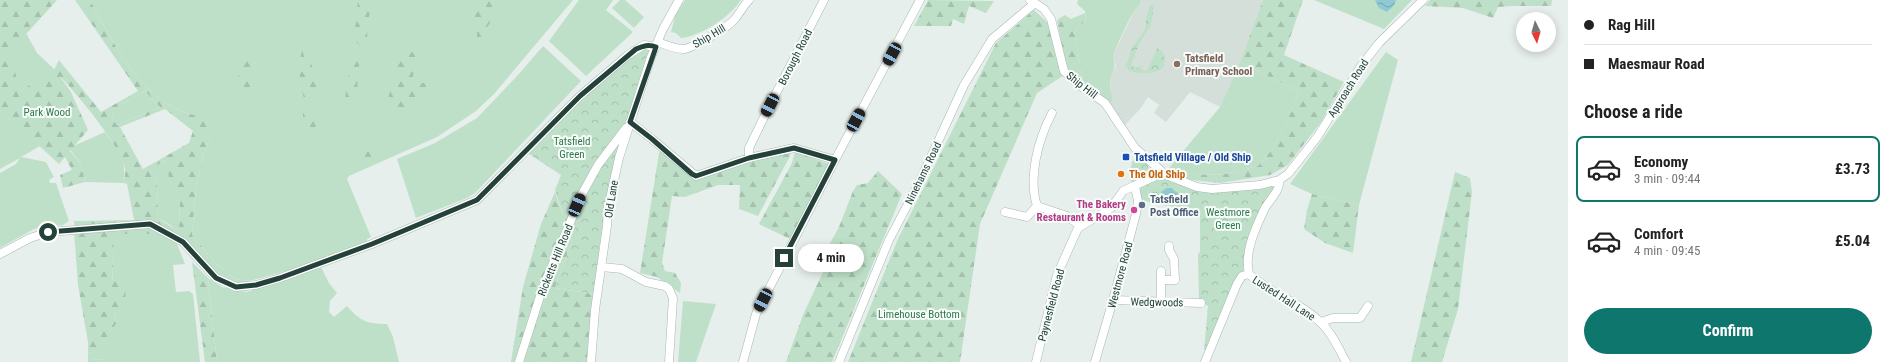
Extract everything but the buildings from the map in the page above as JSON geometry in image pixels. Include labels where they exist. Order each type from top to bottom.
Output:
[{"type":"street","name":"Old Lane","points":[[591,362],[595,310],[602,267],[608,208],[619,158],[629,122],[657,44],[679,0]]},
{"type":"street","name":"Ship Hill","points":[[657,44],[685,49],[693,46],[734,20],[744,4],[750,0]]},
{"type":"street","name":"Borough Road","points":[[749,158],[749,148],[824,0]]},
{"type":"street","points":[[742,362],[756,314],[835,160],[920,0]]},
{"type":"street","name":"Approach Road","points":[[1279,180],[1288,174],[1318,136],[1361,66],[1372,52],[1423,0]]},
{"type":"street","name":"Ship Hill","points":[[1032,1],[1048,14],[1051,19],[1064,71],[1078,85],[1105,103],[1134,148],[1162,173]]},
{"type":"street","name":"Ninehams Road","points":[[840,362],[889,240],[919,184],[964,85],[992,39],[1032,1]]},
{"type":"street","points":[[0,254],[30,238],[48,232],[150,224],[183,242],[216,278],[236,287],[256,285],[372,244],[477,200],[580,96],[628,55],[644,45],[657,44]]},
{"type":"street","points":[[1005,212],[1028,217],[1037,206],[1034,189],[1039,144],[1052,113]]},
{"type":"street","points":[[629,122],[638,127],[696,176],[749,158],[794,148],[835,160]]},
{"type":"street","name":"Ricketts Hill Road","points":[[518,362],[542,287],[582,194],[598,165],[629,122]]},
{"type":"street","points":[[1037,206],[1067,216],[1080,226],[1111,208],[1123,191],[1135,187],[1162,173],[1197,187],[1212,189],[1260,185],[1279,180]]},
{"type":"street","name":"Lusted Hall Lane","points":[[1279,180],[1279,187],[1264,210],[1247,256],[1248,274],[1321,322],[1333,338],[1346,362]]},
{"type":"street","name":"Westmore Road","points":[[1095,362],[1114,300],[1138,201],[1135,187]]},
{"type":"street","name":"Paynesfield Road","points":[[1036,362],[1057,275],[1080,226]]},
{"type":"street","points":[[1161,303],[1161,276],[1175,280],[1174,259],[1169,250],[1169,246]]},
{"type":"street","points":[[602,267],[622,269],[646,282],[665,286],[670,289],[674,298],[669,362]]},
{"type":"street","name":"Lusted Hall Lane","points":[[1205,362],[1237,284],[1242,276],[1248,274]]},
{"type":"street","name":"Wedgwoods","points":[[1114,300],[1161,303],[1200,303]]},
{"type":"street","points":[[1321,322],[1333,318],[1360,318],[1368,306]]},
{"type":"shaded area","name":"Tatsfield Primary School","points":[[1141,0],[1263,0],[1240,62],[1220,107],[1190,92],[1166,122],[1154,113],[1159,105],[1148,97],[1141,108],[1124,126],[1109,103],[1113,100],[1110,87],[1111,77],[1116,66],[1113,56],[1135,10],[1141,3]]},
{"type":"green space","name":"Park Wood","points":[[0,0],[57,0],[10,52],[20,91],[54,70],[59,60],[101,112],[138,91],[75,0],[90,0],[126,62],[137,77],[150,90],[164,101],[183,112],[212,117],[212,134],[203,154],[196,189],[192,235],[217,265],[226,270],[234,279],[249,281],[240,283],[230,281],[217,274],[155,223],[75,226],[74,221],[134,220],[127,184],[123,183],[125,168],[115,146],[76,94],[59,75],[71,92],[88,130],[70,151],[81,164],[85,182],[63,188],[60,175],[72,170],[65,157],[59,164],[0,110]],"holes":[[[145,91],[160,107],[117,125],[113,120],[114,109]],[[165,109],[193,131],[189,143],[143,169],[120,127]],[[166,161],[172,186],[180,197],[179,228],[175,229],[158,218],[157,184],[150,168]]]},
{"type":"green space","points":[[90,0],[573,0],[494,94],[476,111],[437,137],[349,176],[347,179],[371,237],[367,239],[368,243],[294,269],[249,281],[234,279],[226,270],[217,265],[192,235],[196,189],[203,154],[212,134],[212,118],[183,112],[164,101],[150,90],[137,77],[116,47]]},
{"type":"green space","points":[[358,0],[372,0],[368,22],[367,40],[361,47],[354,39]]},
{"type":"green space","points":[[483,0],[504,0],[475,47],[477,28],[469,26]]},
{"type":"green space","points":[[579,0],[613,0],[606,10],[633,32],[586,76],[549,41]]},
{"type":"green space","points":[[620,0],[625,0],[644,17],[634,28],[612,8]]},
{"type":"green space","points":[[685,0],[741,0],[730,13],[714,25],[697,34],[681,38],[676,33],[671,32],[675,16]]},
{"type":"green space","points":[[928,0],[994,1],[986,13],[969,6],[964,24],[953,19],[951,26],[914,26]]},
{"type":"green space","points":[[1078,0],[1141,0],[1120,39],[1113,56],[1114,69],[1110,87],[1113,100],[1109,103],[1084,85],[1074,31],[1086,20],[1085,11],[1077,4]]},
{"type":"green space","points":[[1263,0],[1303,0],[1284,55],[1344,82],[1321,122],[1288,165],[1270,175],[1220,183],[1192,180],[1166,172],[1170,167],[1190,175],[1226,174],[1258,166],[1274,147],[1300,92],[1240,62]]},
{"type":"green space","points":[[1314,0],[1412,0],[1384,29]]},
{"type":"green space","points":[[1430,0],[1552,0],[1551,6],[1498,7],[1493,18],[1463,8],[1425,6]]},
{"type":"green space","points":[[1150,5],[1154,5],[1151,25],[1139,44],[1131,66],[1139,68],[1140,65],[1142,66],[1141,69],[1147,71],[1157,48],[1163,52],[1165,59],[1164,67],[1151,73],[1129,71],[1125,65],[1128,61],[1132,47],[1145,30]]},
{"type":"green space","name":"Limehouse Bottom","points":[[1034,10],[1048,23],[1064,75],[1037,93],[980,224],[960,362],[848,362],[897,241],[996,43]]},
{"type":"green space","points":[[1085,13],[1086,20],[1074,31],[1084,85],[1066,69],[1057,20],[1065,15],[1071,19]]},
{"type":"green space","points":[[26,33],[37,53],[55,70],[20,91],[9,52]]},
{"type":"green space","points":[[402,46],[404,52],[417,52],[413,85],[438,80],[442,85],[420,95],[398,113],[390,111],[386,106]]},
{"type":"green space","points":[[543,46],[581,81],[475,193],[467,198],[416,218],[397,159],[435,143],[477,118]]},
{"type":"green space","points":[[303,48],[304,57],[312,65],[313,71],[318,73],[319,97],[313,96],[311,99],[304,99],[301,86],[300,60]]},
{"type":"green space","name":"Tatsfield Green","points":[[644,48],[653,49],[626,123],[591,169],[566,223],[555,190],[561,175],[526,152],[610,75],[634,54]]},
{"type":"green space","points":[[353,51],[360,57],[356,103],[350,109],[344,106]]},
{"type":"green space","points":[[1386,52],[1398,60],[1359,205],[1312,194],[1290,184]]},
{"type":"green space","points":[[247,60],[253,61],[252,92],[247,93],[240,82],[237,61],[240,65]]},
{"type":"green space","points":[[1240,62],[1300,92],[1274,147],[1258,166],[1226,174],[1190,175],[1170,167],[1220,107]]},
{"type":"green space","points":[[145,91],[160,107],[117,125],[113,120],[114,109]]},
{"type":"green space","points":[[0,110],[40,146],[21,157],[46,162],[54,177],[49,180],[50,183],[56,183],[69,221],[63,225],[34,229],[0,248],[0,173],[16,164],[20,158],[0,169]]},
{"type":"green space","points":[[319,110],[316,126],[313,129],[303,125],[303,111],[315,115]]},
{"type":"green space","points":[[105,132],[118,150],[123,161],[123,183],[85,182],[81,164],[69,148]]},
{"type":"green space","name":"Tatsfield Green","points":[[624,134],[605,210],[595,294],[555,288],[572,241],[569,231],[600,166]]},
{"type":"green space","points":[[364,149],[374,151],[376,157],[365,162],[363,158]]},
{"type":"green space","points":[[661,150],[692,178],[699,179],[733,166],[791,152],[758,216],[739,209],[740,185],[718,185],[685,197],[672,196],[662,263],[665,271],[675,273],[681,283],[680,293],[657,277],[640,273],[659,153]]},
{"type":"green space","points":[[795,152],[829,164],[790,239],[759,224],[792,163]]},
{"type":"green space","points":[[1136,157],[1141,158],[1149,169],[1141,179],[1134,184],[1129,179],[1132,162]]},
{"type":"green space","points":[[167,161],[172,185],[180,196],[179,228],[175,229],[158,218],[157,184],[150,170],[150,167]]},
{"type":"green space","points":[[878,171],[902,194],[832,362],[786,362],[803,315],[835,246],[829,245],[839,227],[853,191],[857,185],[868,183]]},
{"type":"green space","points":[[1455,172],[1470,178],[1472,192],[1458,309],[1442,362],[1411,362]]},
{"type":"green space","name":"Westmore Green","points":[[1155,175],[1188,187],[1273,186],[1275,188],[1245,256],[1243,267],[1245,276],[1208,352],[1204,350],[1208,306],[1199,301],[1198,254],[1200,252],[1200,210],[1155,204],[1141,199],[1138,190]]},
{"type":"green space","points":[[555,192],[572,241],[555,288],[593,294],[587,362],[511,362],[523,287],[541,224]]},
{"type":"green space","points":[[1312,194],[1359,205],[1353,253],[1325,243],[1304,229],[1307,210]]},
{"type":"green space","points":[[150,228],[153,230],[151,234],[112,234],[114,249],[112,281],[121,281],[125,284],[126,304],[115,312],[116,324],[109,333],[109,341],[90,354],[90,360],[104,359],[104,362],[88,362],[88,342],[78,285],[74,231]]},
{"type":"green space","points":[[153,230],[177,244],[185,264],[173,265],[176,292],[189,291],[193,294],[200,362],[104,362],[104,359],[90,360],[90,354],[116,324],[115,312],[121,281],[112,282],[114,249],[111,234],[151,234]]},
{"type":"green space","points":[[192,262],[208,278],[217,362],[205,362]]},
{"type":"green space","points":[[321,267],[329,283],[337,293],[330,301],[329,312],[334,317],[347,306],[364,321],[387,324],[393,337],[399,362],[217,362],[208,278],[222,287],[246,292],[279,283]]},
{"type":"green space","points":[[683,301],[716,304],[696,362],[678,362]]},
{"type":"water","points":[[1375,0],[1396,0],[1394,5],[1387,12],[1379,8]]},
{"type":"water","points":[[1167,188],[1172,188],[1177,194],[1174,200],[1164,200],[1161,192]]},
{"type":"place","name":"Tatsfield Primary School","points":[[1177,64]]},
{"type":"place","name":"Tatsfield Village / Old Ship","points":[[1126,157]]},
{"type":"place","name":"The Old Ship","points":[[1121,174]]},
{"type":"place","name":"Tatsfield Post Office","points":[[1142,205]]},
{"type":"place","name":"The Bakery Restaurant & Rooms","points":[[1134,210]]},
{"type":"route","points":[[48,232],[150,224],[183,242],[216,278],[236,287],[256,285],[280,278],[372,244],[477,200],[580,96],[628,55],[644,45],[656,47],[630,122],[638,127],[692,174],[696,176],[749,158],[794,148],[835,160],[784,258]]}]
